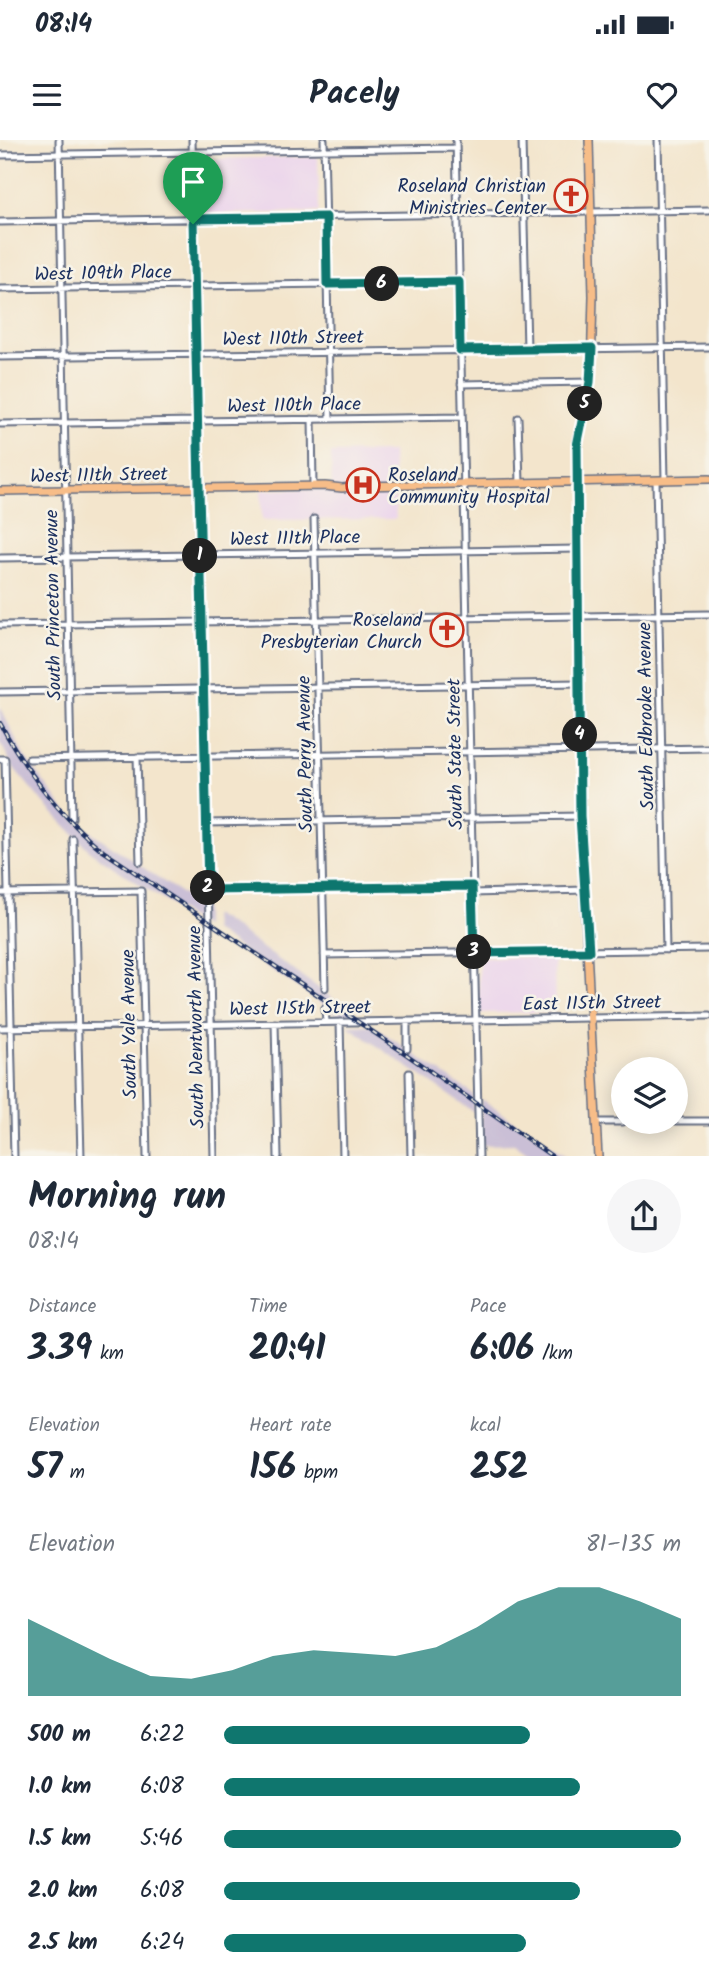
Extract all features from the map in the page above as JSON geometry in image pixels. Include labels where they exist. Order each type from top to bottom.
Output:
[{"type":"main road","points":[[589,140],[592,348],[590,382],[577,446],[580,816],[598,1156]]},
{"type":"main road","name":"West 111th Street","points":[[0,491],[313,486],[345,488],[361,485],[709,480]]},
{"type":"street","name":"South Princeton Avenue","points":[[59,140],[72,818]]},
{"type":"street","name":"South Wentworth Avenue","points":[[191,140],[214,1156]]},
{"type":"street","points":[[324,140],[330,419]]},
{"type":"street","name":"South State Street","points":[[456,140],[479,1156]]},
{"type":"street","points":[[522,140],[527,349]]},
{"type":"street","points":[[657,140],[665,480]]},
{"type":"street","points":[[0,155],[456,148]]},
{"type":"street","points":[[0,222],[709,210]]},
{"type":"street","name":"West 109th Place","points":[[0,289],[459,282]]},
{"type":"street","name":"West 110th Street","points":[[0,357],[709,347]]},
{"type":"street","points":[[461,384],[590,382]]},
{"type":"street","name":"West 110th Place","points":[[0,424],[462,417]]},
{"type":"street","points":[[518,418],[520,483]]},
{"type":"street","points":[[312,419],[313,486]]},
{"type":"street","name":"South Edbrooke Avenue","points":[[656,481],[667,950]]},
{"type":"street","name":"South Perry Avenue","points":[[314,519],[325,988]]},
{"type":"street","name":"West 111th Place","points":[[0,558],[578,549]]},
{"type":"street","points":[[0,625],[709,614]]},
{"type":"street","points":[[0,692],[579,683]]},
{"type":"street","points":[[29,759],[709,748]]},
{"type":"street","points":[[137,757],[140,862]]},
{"type":"street","points":[[2,759],[14,1156]]},
{"type":"street","points":[[206,823],[580,816]]},
{"type":"street","points":[[73,839],[81,1156]]},
{"type":"street","points":[[208,890],[585,890]]},
{"type":"street","name":"South Yale Avenue","points":[[74,892],[141,891],[147,1156]]},
{"type":"street","points":[[0,893],[74,892]]},
{"type":"street","points":[[324,955],[709,950]]},
{"type":"street","points":[[325,1008],[326,1022]]},
{"type":"street","name":"East 115th Street","points":[[475,1019],[709,1016]]},
{"type":"street","name":"West 115th Street","points":[[0,1028],[475,1019]]},
{"type":"street","points":[[407,1021],[407,1049]]},
{"type":"street","points":[[340,1022],[344,1156]]},
{"type":"street","points":[[275,1023],[278,1156]]},
{"type":"street","points":[[408,1073],[411,1156]]},
{"type":"street","points":[[688,1121],[709,1121]]},
{"type":"street","points":[[597,1122],[611,1122]]},
{"type":"shaded area","points":[[318,157],[319,212],[200,214],[199,159]]},
{"type":"shaded area","name":"Roseland Community Hospital","points":[[392,452],[396,519],[262,520],[261,490],[332,489],[331,453]]},
{"type":"shaded area","points":[[0,707],[23,754],[65,810],[78,823],[204,909],[204,927],[91,852],[39,798],[13,767],[0,742]]},
{"type":"shaded area","points":[[212,915],[223,920],[359,1017],[341,1017],[213,930]]},
{"type":"shaded area","points":[[554,957],[555,1012],[479,1013],[479,958]]},
{"type":"shaded area","points":[[372,1025],[473,1094],[474,1112],[348,1026]]},
{"type":"shaded area","points":[[481,1099],[566,1156],[531,1156],[514,1144],[482,1145]]},
{"type":"railway","points":[[0,723],[45,792],[72,823],[103,851],[400,1050],[552,1156]]},
{"type":"place","name":"Roseland Christian Ministries Center","points":[[571,196]]},
{"type":"place","name":"Roseland Community Hospital","points":[[363,485]]},
{"type":"place","name":"Roseland Presbyterian Church","points":[[447,630]]},
{"type":"route","points":[[326,217],[327,284],[459,282],[460,350],[592,348],[590,382],[577,446],[580,816],[589,951],[474,953],[472,886],[208,890],[193,224],[193,219],[326,217]]}]
